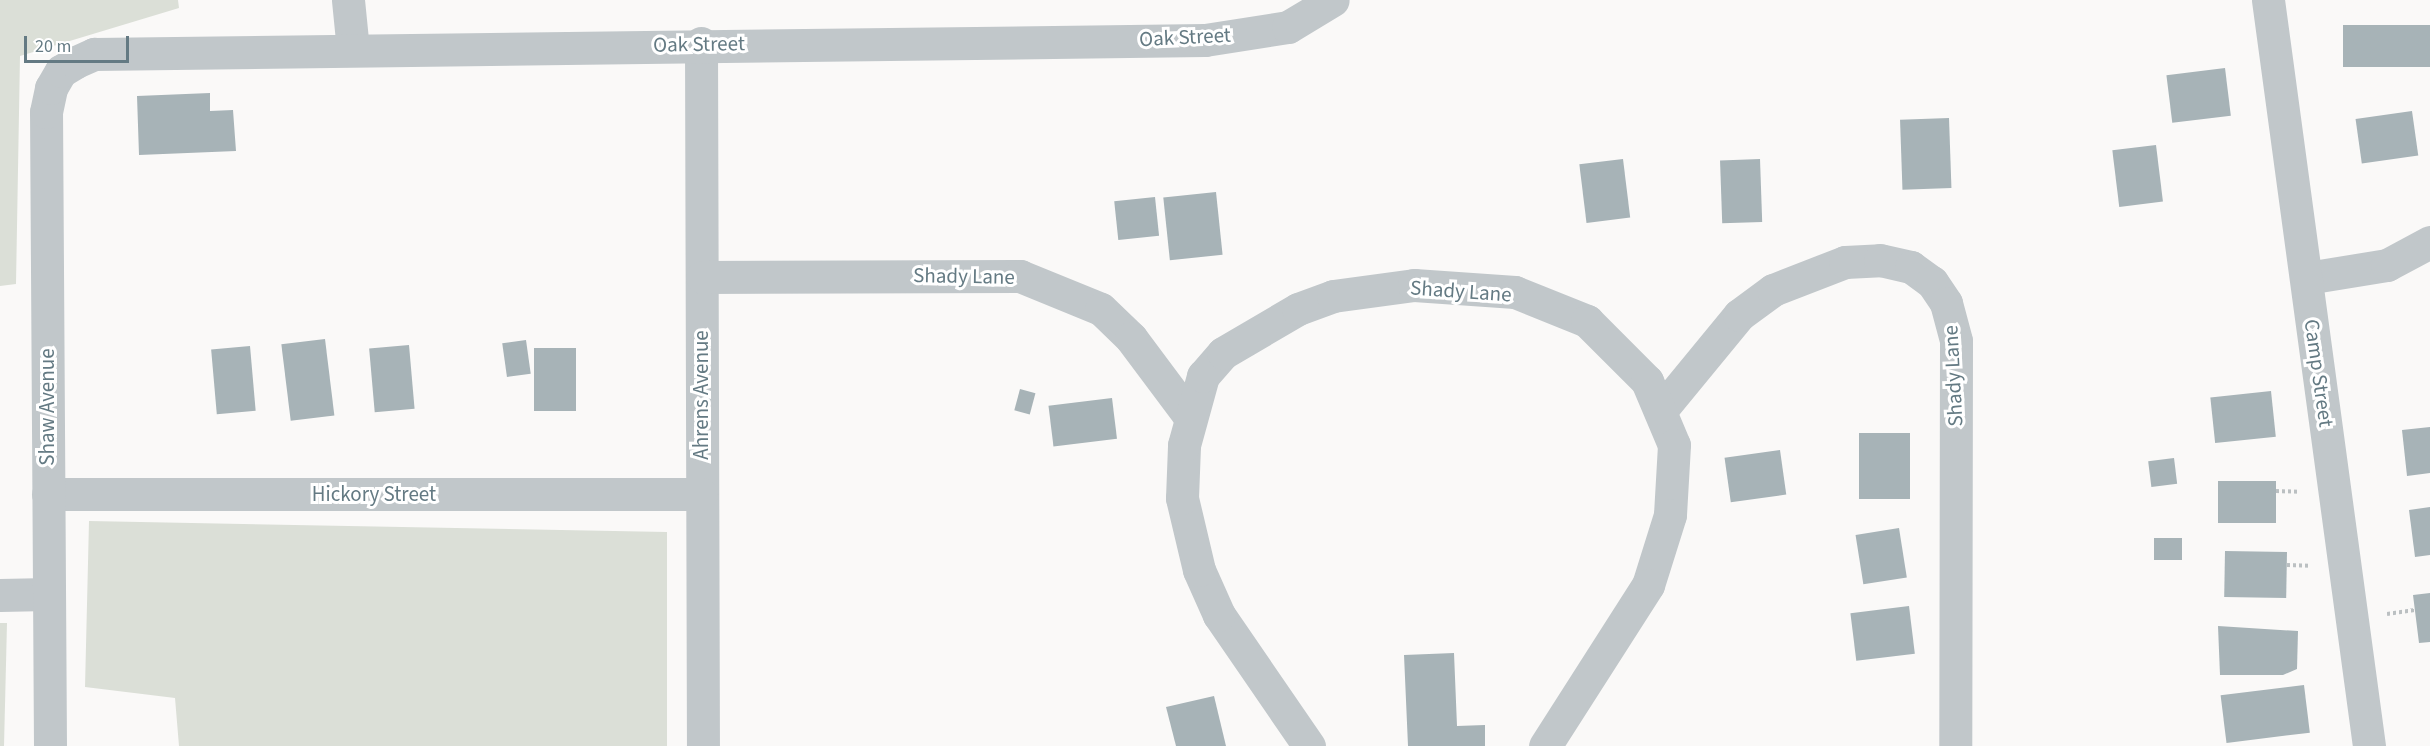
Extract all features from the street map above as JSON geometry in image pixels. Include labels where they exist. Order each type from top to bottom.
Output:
[{"type":"street","points":[[348,0],[353,50]]},
{"type":"street","name":"Oak Street","points":[[61,71],[94,54],[701,43],[1205,40],[1288,27],[1333,0]]},
{"type":"street","name":"Camp Street","points":[[2268,0],[2368,746]]},
{"type":"street","name":"Ahrens Avenue","points":[[701,43],[703,746]]},
{"type":"street","name":"Shaw Avenue","points":[[50,746],[46,112],[61,71]]},
{"type":"street","points":[[2307,278],[2387,265],[2430,242]]},
{"type":"street","name":"Shady Lane","points":[[1190,417],[1203,376],[1223,353],[1255,331],[1333,296],[1414,285],[1515,292],[1587,321],[1643,376],[1661,410],[1739,315],[1773,290],[1845,262],[1880,260],[1911,267],[1932,282],[1946,303],[1956,341],[1955,746]]},
{"type":"street","name":"Shady Lane","points":[[702,277],[1020,276],[1101,309],[1131,338],[1190,417]]},
{"type":"street","points":[[1545,746],[1630,619],[1665,544],[1675,460],[1661,410]]},
{"type":"street","points":[[1190,417],[1182,498],[1199,570],[1220,615],[1309,746]]},
{"type":"street","name":"Hickory Street","points":[[48,494],[701,494]]},
{"type":"street","points":[[0,595],[48,594]]},
{"type":"path","points":[[2276,491],[2301,492]]},
{"type":"path","points":[[2287,565],[2310,566]]},
{"type":"path","points":[[2383,615],[2415,610]]},
{"type":"shaded area","points":[[0,0],[178,0],[179,8],[20,56],[16,284],[0,286]]},
{"type":"shaded area","points":[[89,521],[667,532],[667,746],[179,746],[175,698],[85,687]]},
{"type":"shaded area","points":[[0,623],[7,623],[4,746],[0,746]]},
{"type":"building","points":[[2343,25],[2430,25],[2430,67],[2343,67]]},
{"type":"building","points":[[2225,68],[2231,116],[2172,123],[2166,75]]},
{"type":"building","points":[[210,93],[210,111],[233,110],[236,151],[139,155],[137,96]]},
{"type":"building","points":[[2412,111],[2418,156],[2362,163],[2356,119]]},
{"type":"building","points":[[1949,118],[1951,188],[1902,190],[1900,120]]},
{"type":"building","points":[[2156,145],[2163,202],[2119,207],[2112,150]]},
{"type":"building","points":[[1623,159],[1630,218],[1587,223],[1579,164]]},
{"type":"building","points":[[1760,159],[1762,222],[1722,223],[1720,160]]},
{"type":"building","points":[[1216,192],[1223,255],[1170,260],[1163,198]]},
{"type":"building","points":[[1155,197],[1159,236],[1118,240],[1114,201]]},
{"type":"building","points":[[325,339],[334,415],[291,421],[281,344]]},
{"type":"building","points":[[526,340],[531,374],[507,377],[502,343]]},
{"type":"building","points":[[409,345],[415,409],[375,412],[369,348]]},
{"type":"building","points":[[250,346],[256,411],[217,414],[211,349]]},
{"type":"building","points":[[534,348],[576,348],[576,411],[534,411]]},
{"type":"building","points":[[1020,389],[1035,393],[1030,414],[1014,410]]},
{"type":"building","points":[[2271,391],[2276,437],[2215,443],[2210,397]]},
{"type":"building","points":[[1112,398],[1117,439],[1053,446],[1048,406]]},
{"type":"building","points":[[2430,427],[2430,473],[2407,476],[2402,430]]},
{"type":"building","points":[[1859,433],[1910,433],[1910,499],[1859,499]]},
{"type":"building","points":[[1780,450],[1786,495],[1731,502],[1725,458]]},
{"type":"building","points":[[2174,458],[2177,484],[2151,487],[2148,461]]},
{"type":"building","points":[[2218,481],[2276,481],[2276,523],[2218,523]]},
{"type":"building","points":[[2430,507],[2430,555],[2415,557],[2409,510]]},
{"type":"building","points":[[1899,528],[1907,577],[1863,584],[1856,535]]},
{"type":"building","points":[[2154,538],[2182,538],[2182,560],[2154,560]]},
{"type":"building","points":[[2225,551],[2287,552],[2286,598],[2224,597]]},
{"type":"building","points":[[2430,593],[2430,642],[2419,643],[2413,595]]},
{"type":"building","points":[[1909,606],[1915,654],[1856,661],[1850,613]]},
{"type":"building","points":[[2218,626],[2298,631],[2297,669],[2283,675],[2220,675]]},
{"type":"building","points":[[1454,653],[1457,726],[1485,725],[1485,746],[1408,746],[1404,655]]},
{"type":"building","points":[[2304,685],[2310,733],[2226,743],[2221,695]]},
{"type":"building","points":[[1214,696],[1226,746],[1176,746],[1166,707]]}]
